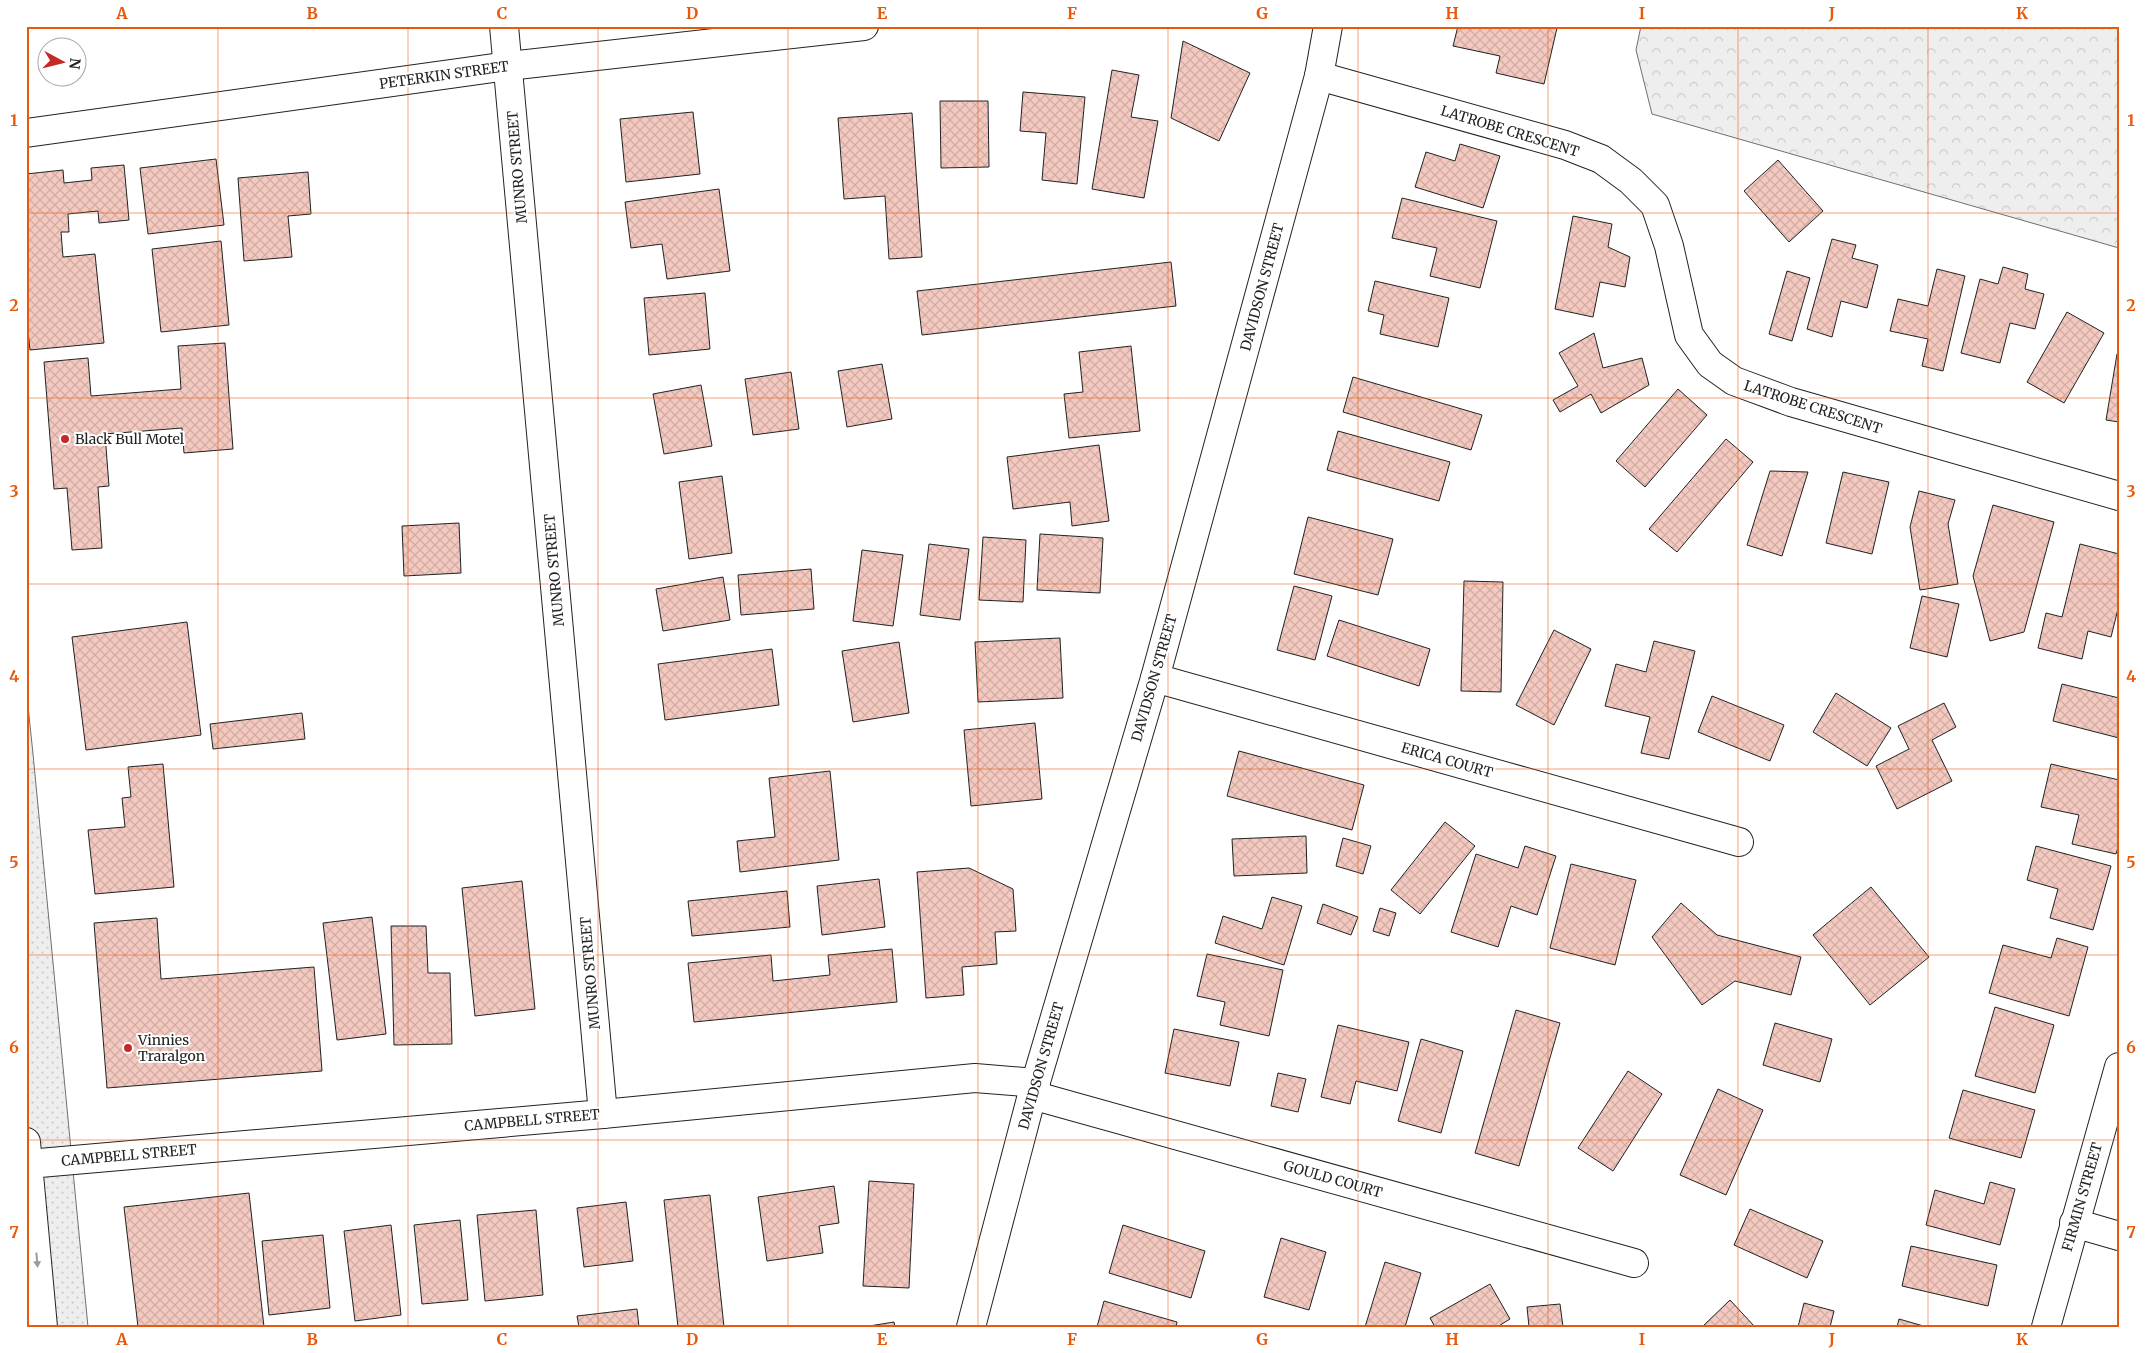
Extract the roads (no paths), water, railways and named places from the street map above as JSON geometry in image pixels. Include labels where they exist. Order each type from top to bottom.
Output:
[{"type":"street","name":"MUNRO STREET","points":[[504,26],[603,1114]]},
{"type":"street","name":"PETERKIN STREET","points":[[26,133],[508,66],[864,26]]},
{"type":"street","name":"DAVIDSON STREET","points":[[972,1327],[1034,1089],[1155,678],[1320,76],[1328,26]]},
{"type":"street","name":"LATROBE CRESCENT","points":[[1320,76],[1565,145],[1601,159],[1631,181],[1655,205],[1669,246],[1690,335],[1710,364],[1734,381],[1790,402],[2119,496]]},
{"type":"street","name":"ERICA COURT","points":[[1155,678],[1739,842]]},
{"type":"street","name":"FIRMIN STREET","points":[[2046,1327],[2119,1068]]},
{"type":"street","name":"CAMPBELL STREET","points":[[27,1153],[603,1114],[975,1078],[1034,1089]]},
{"type":"street","name":"GOULD COURT","points":[[1034,1089],[1634,1264]]},
{"type":"street","points":[[27,1153],[43,1327]]},
{"type":"street","points":[[2074,1224],[2119,1236]]},
{"type":"place","name":"Black Bull Motel","points":[[65,439]]},
{"type":"place","name":"Vinnies Traralgon","points":[[128,1048]]}]
